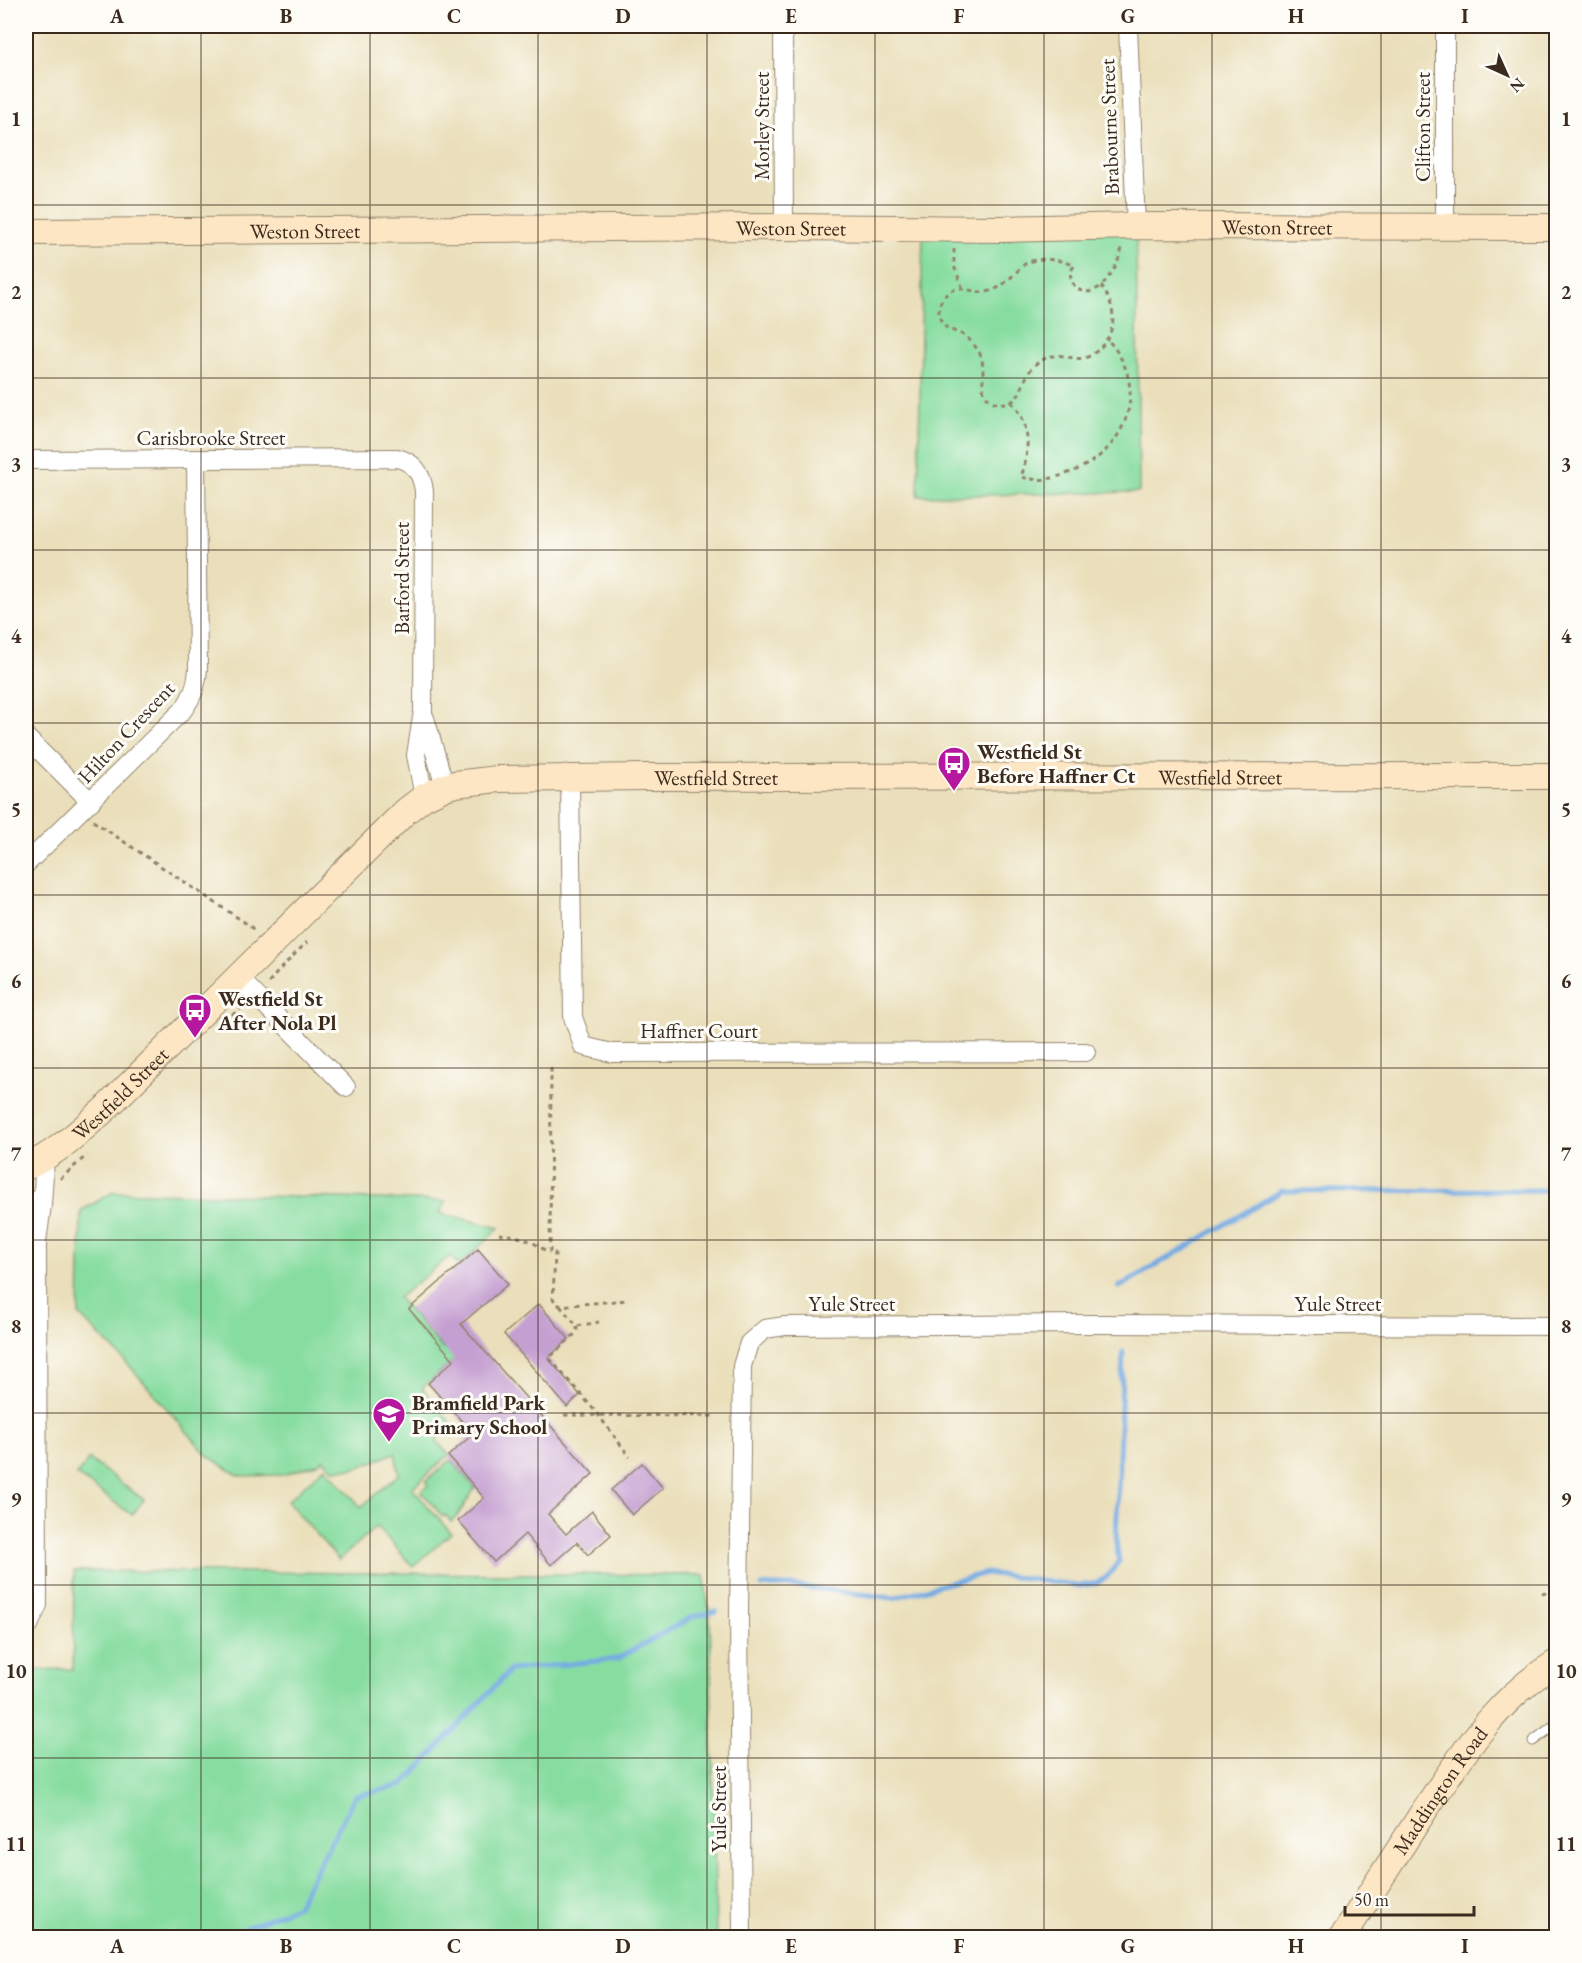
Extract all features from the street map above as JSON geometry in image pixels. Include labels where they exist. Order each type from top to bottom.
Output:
[{"type":"main road","name":"Weston Street","points":[[26,232],[784,227],[1000,229],[1129,234],[1557,227]]},
{"type":"main road","name":"Westfield Street","points":[[35,1162],[70,1140],[104,1110],[406,811],[434,792],[498,779],[1557,776]]},
{"type":"main road","name":"Maddington Road","points":[[1342,1938],[1459,1759],[1490,1719],[1535,1675],[1557,1663]]},
{"type":"street","name":"Morley Street","points":[[783,26],[784,227]]},
{"type":"street","name":"Brabourne Street","points":[[1128,26],[1129,234]]},
{"type":"street","name":"Clifton Street","points":[[1445,26],[1445,228]]},
{"type":"street","name":"Carisbrooke Street","points":[[26,460],[397,458]]},
{"type":"street","name":"Barford Street","points":[[397,458],[408,462],[416,469],[421,476],[424,491],[423,711],[416,755],[434,792]]},
{"type":"street","name":"Hilton Crescent","points":[[26,864],[90,810],[183,710],[197,686],[196,460]]},
{"type":"street","points":[[26,738],[90,810]]},
{"type":"street","name":"Haffner Court","points":[[570,778],[573,1017],[583,1046],[612,1053],[1086,1052]]},
{"type":"street","points":[[238,976],[346,1087]]},
{"type":"street","points":[[27,1626],[38,1605],[32,1403],[37,1242],[42,1205],[35,1162]]},
{"type":"street","points":[[26,1197],[27,1210],[37,1242]]},
{"type":"street","name":"Yule Street","points":[[742,1938],[739,1614],[742,1366],[749,1343],[765,1329],[785,1326],[1082,1324],[1557,1326]]},
{"type":"lane","points":[[1533,1741],[1557,1724]]},
{"type":"path","points":[[1101,286],[1113,309],[1113,326],[1107,339],[1097,351],[1084,358],[1059,355],[1034,365],[1025,378],[1018,397],[1011,402],[999,405],[986,397],[983,389],[983,363],[978,352],[967,338],[948,328],[941,321],[938,310],[943,298],[954,290],[989,292],[1001,286],[1028,263],[1051,260],[1074,266],[1070,272],[1071,277],[1078,289],[1088,292],[1101,286],[1113,271],[1129,234]]},
{"type":"path","points":[[954,241],[954,266],[963,289]]},
{"type":"path","points":[[1011,402],[1023,416],[1027,431],[1022,477],[1039,481],[1053,478],[1075,471],[1099,458],[1113,443],[1124,424],[1130,388],[1122,359],[1107,339]]},
{"type":"path","points":[[90,810],[250,926],[270,946]]},
{"type":"path","points":[[266,987],[279,970],[313,936]]},
{"type":"path","points":[[230,1016],[247,1004]]},
{"type":"path","points":[[550,1253],[551,1068]]},
{"type":"path","points":[[57,1187],[59,1180],[94,1148]]},
{"type":"path","points":[[499,1234],[521,1236],[550,1253],[555,1253],[554,1299],[577,1326],[577,1330],[549,1358],[630,1456]]},
{"type":"path","points":[[560,1306],[627,1299]]},
{"type":"path","points":[[577,1326],[599,1322]]},
{"type":"path","points":[[564,1415],[717,1416]]},
{"type":"path","points":[[1542,1592],[1557,1599]]},
{"type":"green space","points":[[1136,226],[1139,492],[918,496],[923,227]]},
{"type":"green space","points":[[113,1192],[446,1201],[440,1213],[499,1228],[459,1266],[450,1256],[398,1298],[443,1349],[456,1339],[466,1350],[422,1388],[452,1424],[436,1440],[449,1455],[412,1488],[451,1533],[413,1567],[377,1526],[339,1560],[287,1501],[325,1467],[361,1507],[399,1474],[395,1453],[352,1469],[333,1469],[323,1459],[319,1463],[283,1475],[239,1476],[208,1456],[127,1363],[79,1315],[81,1211]]},
{"type":"green space","points":[[89,1459],[144,1500],[132,1515],[77,1475]]},
{"type":"green space","points":[[451,1460],[475,1488],[451,1522],[446,1515],[443,1517],[421,1491],[428,1485],[426,1481]]},
{"type":"green space","points":[[74,1571],[704,1575],[710,1617],[716,1937],[26,1937],[26,1670],[73,1669]]},
{"type":"building","points":[[478,1249],[508,1284],[461,1324],[593,1474],[548,1514],[566,1534],[592,1511],[611,1535],[588,1555],[577,1542],[551,1565],[525,1534],[494,1562],[458,1521],[484,1498],[448,1456],[473,1434],[428,1383],[454,1360],[409,1309]]},
{"type":"building","points":[[539,1304],[569,1339],[548,1358],[580,1395],[567,1407],[504,1334]]},
{"type":"building","points":[[642,1463],[663,1488],[632,1515],[611,1490]]},
{"type":"waterway","points":[[1119,1287],[1282,1191],[1556,1190]]},
{"type":"waterway","points":[[762,1586],[794,1586],[893,1598],[986,1573],[1080,1586],[1097,1583],[1107,1577],[1119,1561],[1116,1542],[1123,1352]]},
{"type":"waterway","points":[[222,1938],[297,1906],[355,1796],[403,1785],[510,1670],[617,1659],[692,1617],[716,1611]]},
{"type":"place","name":"Westfield St Before Haffner Ct","points":[[954,792]]},
{"type":"place","name":"Westfield St After Nola Pl","points":[[195,1039]]},
{"type":"place","name":"Bramfield Park Primary School","points":[[389,1443]]}]
